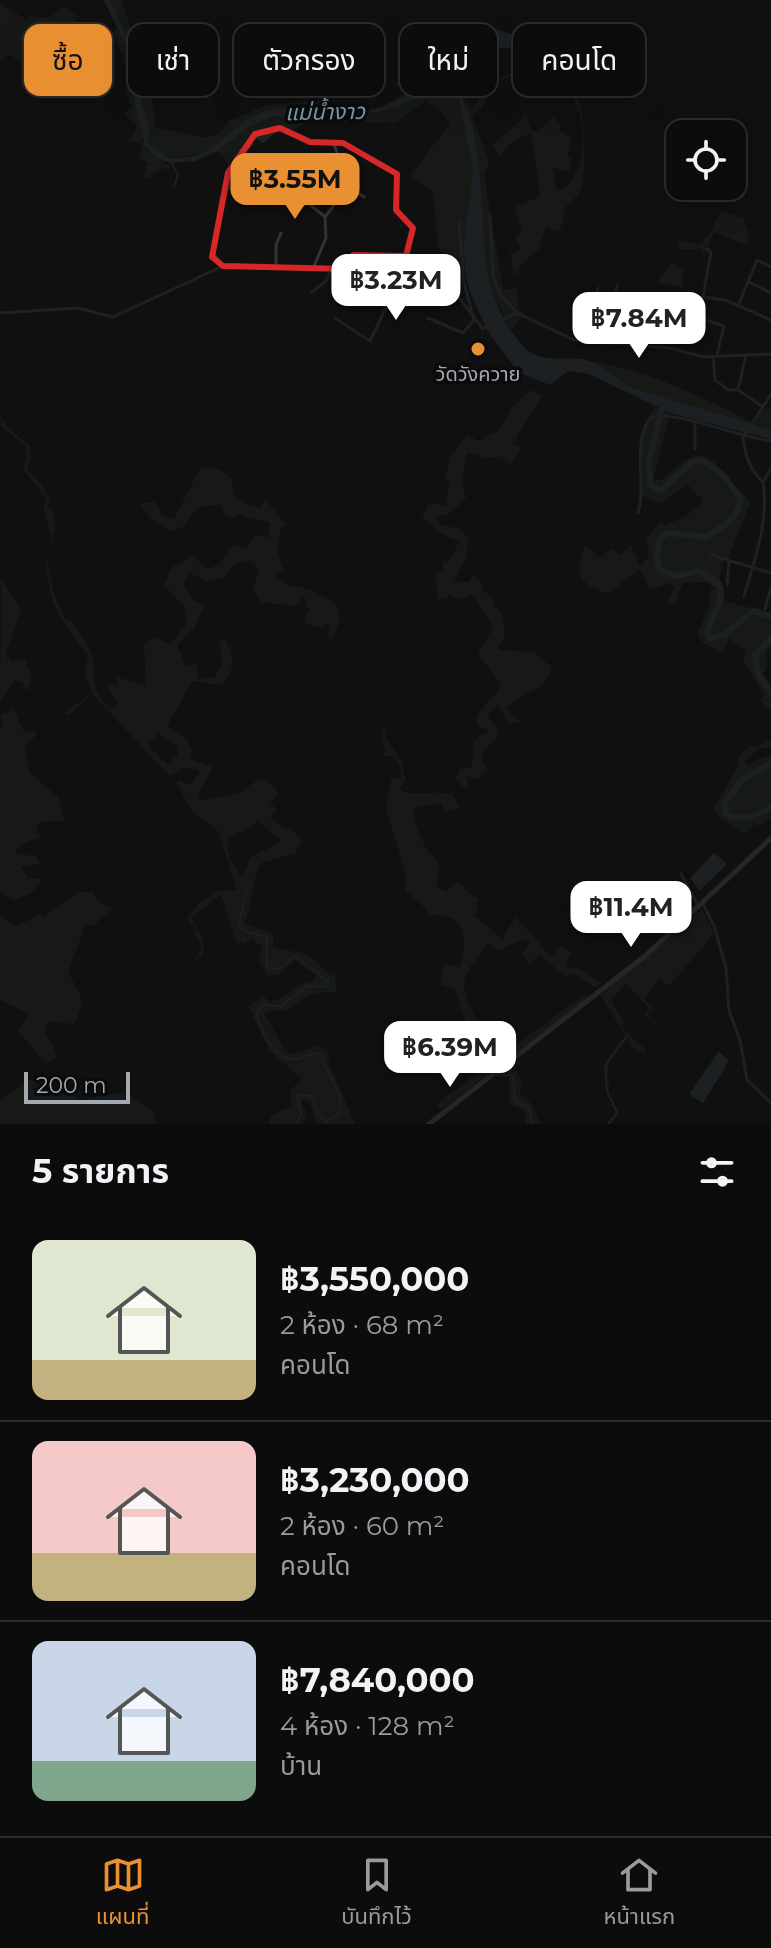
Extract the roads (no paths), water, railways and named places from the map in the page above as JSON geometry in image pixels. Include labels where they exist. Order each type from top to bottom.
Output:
[{"type":"main road","points":[[429,1124],[645,956],[771,838]]},
{"type":"street","points":[[223,266],[212,252],[225,184],[234,162],[255,134],[276,128],[310,142],[351,146],[397,174],[394,192],[396,210],[413,228],[402,274],[370,341],[335,318]]},
{"type":"street","points":[[334,144],[348,187],[364,197]]},
{"type":"street","points":[[234,162],[298,208],[304,203],[313,174]]},
{"type":"street","points":[[325,217],[348,187]]},
{"type":"street","points":[[304,203],[318,209],[325,217],[326,238],[313,267]]},
{"type":"street","points":[[490,216],[493,276],[500,294],[514,313],[574,340],[670,348],[714,356],[771,354]]},
{"type":"street","points":[[459,222],[461,268],[474,320]]},
{"type":"street","points":[[276,266],[276,245],[281,233]]},
{"type":"street","points":[[707,249],[711,253],[699,318],[724,326],[714,356],[715,380],[728,390],[738,390],[763,407]]},
{"type":"street","points":[[346,269],[357,254],[406,256]]},
{"type":"street","points":[[738,306],[757,260],[771,267]]},
{"type":"street","points":[[0,313],[78,308],[113,317],[223,266],[313,267],[402,274],[450,286],[483,329],[514,313]]},
{"type":"street","points":[[312,292],[326,281],[332,268]]},
{"type":"street","points":[[373,292],[380,272]]},
{"type":"street","points":[[749,282],[771,293]]},
{"type":"street","points":[[602,344],[617,286]]},
{"type":"street","points":[[598,288],[596,299],[611,306]]},
{"type":"street","points":[[704,297],[738,306],[771,320]]},
{"type":"street","points":[[428,318],[461,333],[474,320]]},
{"type":"street","points":[[738,390],[746,355]]},
{"type":"street","points":[[763,482],[756,476],[745,453],[743,437],[771,394]]},
{"type":"street","points":[[638,513],[642,501],[639,461],[648,419],[662,415],[743,437],[771,441]]},
{"type":"street","points":[[695,423],[695,449]]},
{"type":"street","points":[[744,596],[764,526],[763,482],[771,468]]},
{"type":"street","points":[[711,555],[771,573]]},
{"type":"street","points":[[727,585],[729,560]]},
{"type":"street","points":[[765,609],[771,588]]},
{"type":"street","points":[[681,874],[714,926],[726,968],[729,1011],[740,1040],[747,1080],[771,1103]]},
{"type":"water","points":[[104,0],[110,0],[128,40],[128,52]]},
{"type":"water","points":[[497,30],[512,34],[510,48],[497,49]]},
{"type":"water","name":"แม่น้ำงาว","points":[[134,96],[140,96],[149,130],[148,144],[170,158],[210,149],[248,119],[272,109],[299,107],[367,111],[405,96],[422,96],[397,107],[361,116],[274,116],[249,127],[218,151],[195,161],[169,163],[155,157],[145,146]]},
{"type":"water","points":[[455,96],[461,96],[475,137],[487,271],[492,291],[505,321],[524,347],[539,357],[593,362],[633,388],[771,430],[771,439],[670,413],[589,374],[568,371],[550,385],[518,372],[487,330],[465,273],[464,242],[473,173],[459,98]]},
{"type":"water","points":[[714,853],[727,864],[699,891],[690,878]]},
{"type":"water","points":[[719,1051],[729,1061],[703,1103],[689,1094]]},
{"type":"waterway","points":[[170,161],[178,174],[174,187]]},
{"type":"waterway","points":[[663,404],[649,461],[650,485],[660,491],[692,462],[702,460],[722,474],[741,498],[734,516],[706,537],[669,533],[661,537],[656,558],[660,570],[674,576],[700,571],[719,584],[721,597],[707,634],[711,638],[725,634],[753,611],[771,616]]},
{"type":"waterway","points":[[771,638],[755,656],[758,673],[771,692]]},
{"type":"waterway","points":[[771,763],[742,780],[724,804],[727,815],[739,818],[771,807]]},
{"type":"waterway","points":[[246,892],[239,924],[244,931],[267,937],[267,967],[278,969],[295,956],[329,982],[325,987],[307,986],[281,1006],[264,1005],[257,1012],[264,1035],[282,1055],[296,1059],[321,1054],[340,1097],[339,1113],[327,1122],[319,1116],[312,1096],[297,1096],[301,1114],[296,1124]]},
{"type":"waterway","points":[[466,1018],[488,1047],[489,1066],[498,1075],[513,1075],[515,1101],[529,1108],[533,1124]]},
{"type":"waterway","points":[[608,1124],[617,1112],[607,1092],[605,1066],[627,1036]]},
{"type":"place","name":"วัดวังควาย","points":[[478,349]]}]
